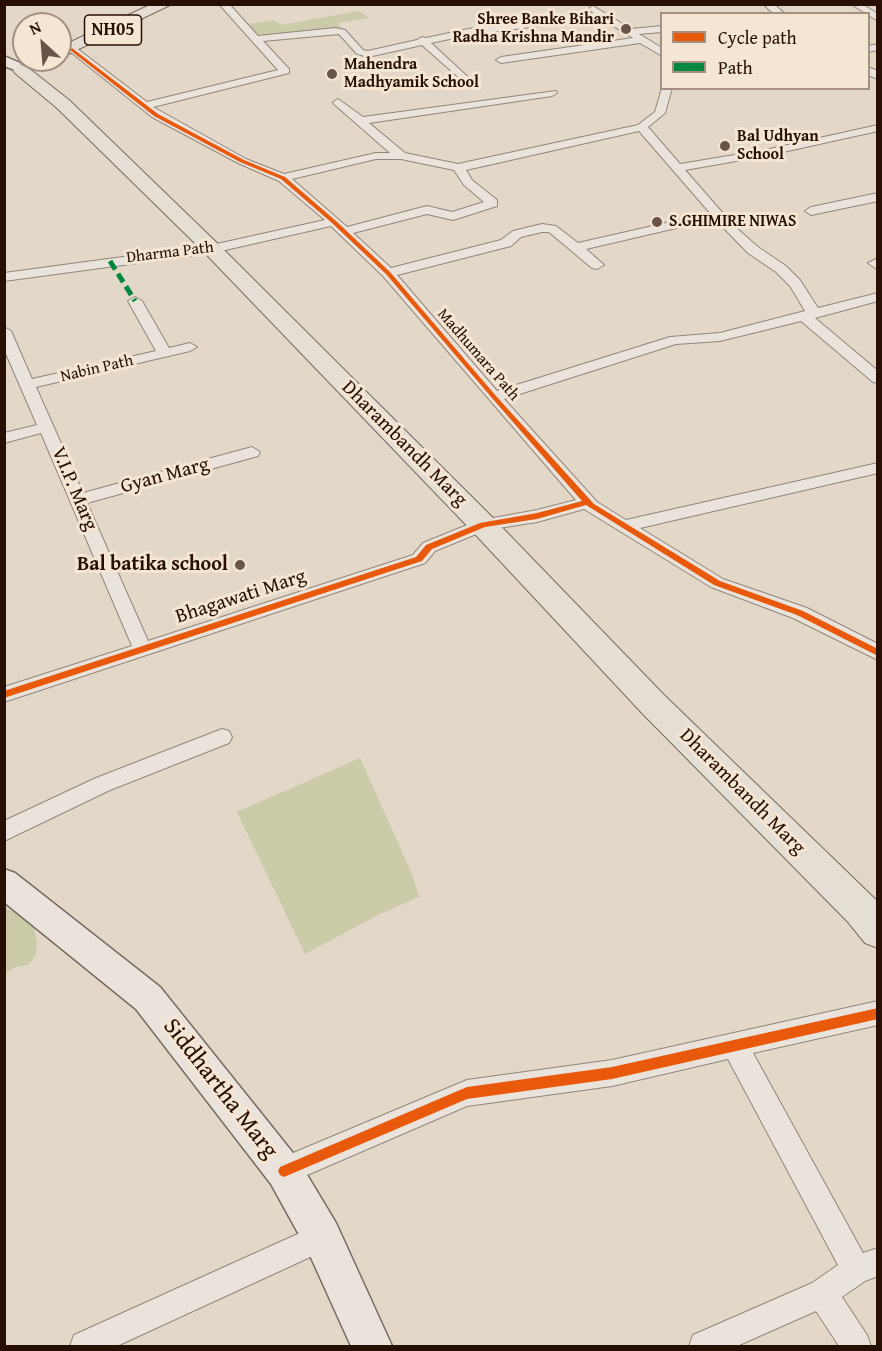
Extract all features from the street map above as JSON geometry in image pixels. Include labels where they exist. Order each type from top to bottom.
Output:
[{"type":"main road","name":"NH05","points":[[72,48],[165,4]]},
{"type":"main road","name":"Dharambandh Marg","points":[[21,72],[63,104],[212,249],[483,525],[653,704],[861,910],[878,931]]},
{"type":"street","points":[[145,106],[285,71],[223,4]]},
{"type":"street","points":[[586,4],[660,52]]},
{"type":"street","points":[[855,4],[868,12]]},
{"type":"street","points":[[256,39],[335,31],[342,32],[360,52],[368,54],[422,40],[604,15]]},
{"type":"street","points":[[631,32],[660,29]]},
{"type":"street","points":[[422,40],[465,81]]},
{"type":"street","points":[[501,60],[642,40]]},
{"type":"street","name":"Madhumara Path","points":[[72,55],[156,116],[242,161],[283,178],[388,273],[588,502],[717,583],[801,613],[878,653]]},
{"type":"street","points":[[283,178],[376,156],[401,156],[458,167],[642,127],[660,113],[667,90]]},
{"type":"street","points":[[362,121],[552,93]]},
{"type":"street","points":[[338,102],[401,156]]},
{"type":"street","points":[[642,127],[718,215],[753,249],[782,269],[804,295],[808,315],[878,379]]},
{"type":"street","points":[[677,168],[765,153],[878,128]]},
{"type":"street","name":"Dharma Path","points":[[4,277],[212,249],[427,210],[453,216],[493,203],[468,182],[458,167]]},
{"type":"street","points":[[812,211],[878,197]]},
{"type":"street","points":[[576,247],[718,215]]},
{"type":"street","points":[[388,273],[506,243],[517,234],[542,228],[552,229],[597,265]]},
{"type":"street","points":[[878,262],[875,263],[878,266]]},
{"type":"street","points":[[494,397],[675,340],[720,337],[878,297]]},
{"type":"street","name":"Nabin Path","points":[[135,301],[165,353]]},
{"type":"street","name":"V.I.P. Marg","points":[[4,331],[142,648]]},
{"type":"street","name":"Nabin Path","points":[[28,384],[190,347]]},
{"type":"street","points":[[4,438],[47,427]]},
{"type":"street","name":"Gyan Marg","points":[[78,500],[252,452]]},
{"type":"street","points":[[625,526],[878,468]]},
{"type":"street","name":"Bhagawati Marg","points":[[4,695],[419,559],[429,547],[483,525],[537,516],[588,502]]},
{"type":"street","points":[[4,832],[103,784],[222,737]]},
{"type":"street","name":"Siddhartha Marg","points":[[4,883],[148,998],[284,1171],[322,1237],[372,1347]]},
{"type":"street","points":[[284,1171],[467,1093],[612,1073],[878,1013]]},
{"type":"street","points":[[704,1347],[822,1293],[867,1266],[735,1046]]},
{"type":"street","points":[[85,1347],[322,1237]]},
{"type":"street","points":[[822,1293],[856,1347]]},
{"type":"green space","points":[[359,11],[369,18],[337,23],[342,28],[260,38],[248,24],[274,20],[281,25]]},
{"type":"green space","points":[[360,758],[412,874],[419,897],[378,915],[305,954],[237,812]]},
{"type":"green space","points":[[4,908],[32,919],[37,941],[36,955],[28,965],[16,967],[5,973]]},
{"type":"marked path","points":[[110,261],[135,301]]},
{"type":"cycle path","points":[[72,49],[156,115],[242,161],[283,178],[334,222],[388,273],[591,506],[717,583],[800,613],[878,653]]},
{"type":"cycle path","points":[[4,695],[419,559],[429,547],[483,525],[537,516],[588,502]]},
{"type":"cycle path","points":[[284,1171],[467,1093],[612,1073],[878,1013]]},
{"type":"place","name":"Shree Banke Bihari Radha Krishna Mandir","points":[[626,29]]},
{"type":"place","name":"Mahendra Madhyamik School","points":[[332,74]]},
{"type":"place","name":"Bal Udhyan School","points":[[725,146]]},
{"type":"place","name":"S.GHIMIRE NIWAS","points":[[657,222]]},
{"type":"place","name":"Bal batika school","points":[[240,565]]}]
